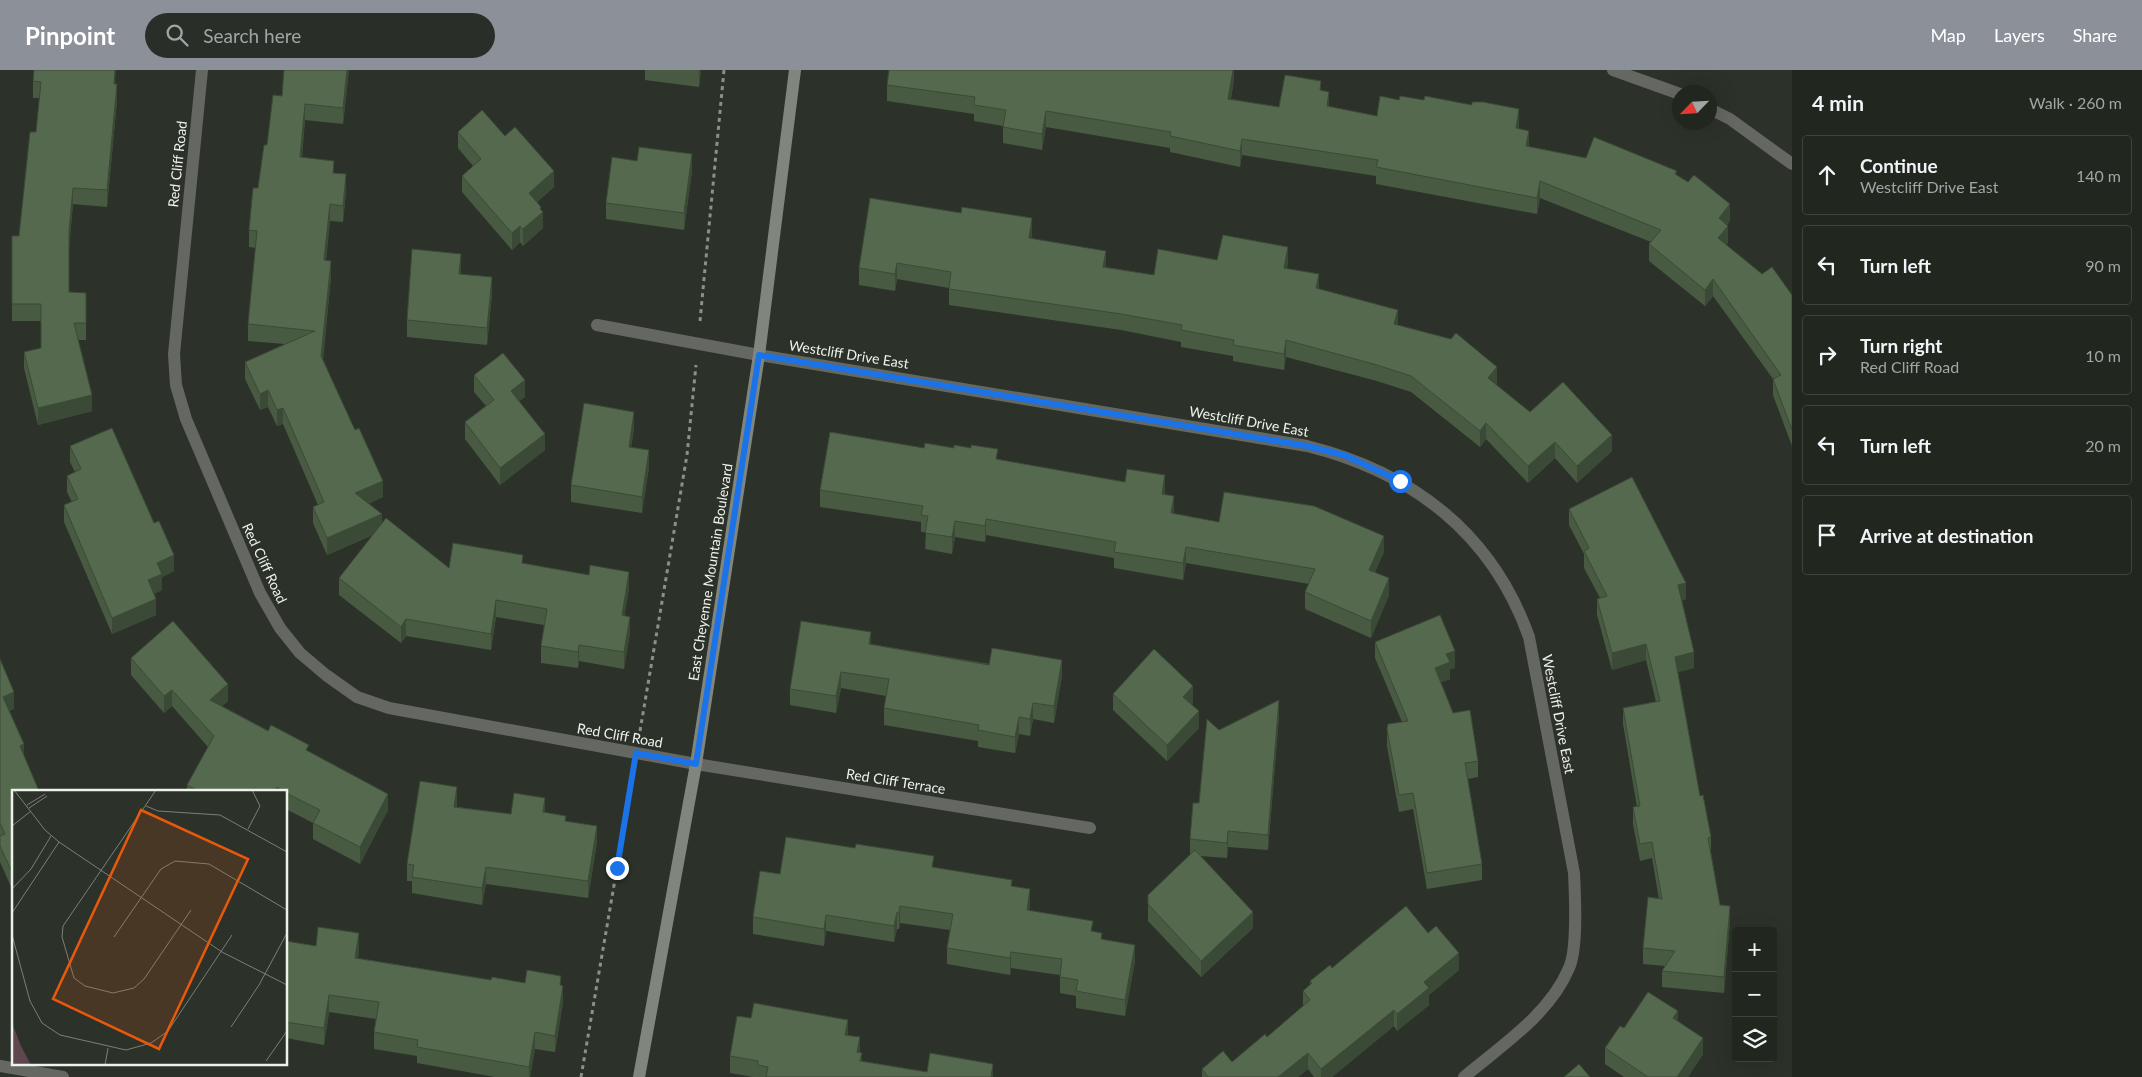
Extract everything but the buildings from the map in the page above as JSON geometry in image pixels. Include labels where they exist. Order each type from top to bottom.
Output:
[{"type":"street","name":"Red Cliff Road","points":[[202,70],[174,354],[176,385],[186,419],[260,593],[280,628],[300,653],[357,697],[390,708],[696,764]]},
{"type":"street","name":"East Cheyenne Mountain Boulevard","points":[[639,1077],[696,764],[759,355],[795,70]]},
{"type":"street","points":[[1613,70],[1672,91]]},
{"type":"street","points":[[1717,112],[1730,119],[1792,164]]},
{"type":"street","name":"Westcliff Drive East","points":[[597,325],[759,355],[1307,446],[1344,455],[1385,472],[1414,490],[1477,544],[1503,579],[1518,605],[1529,637],[1574,873],[1576,906],[1570,967],[1541,1011],[1464,1077]]},
{"type":"street","name":"Red Cliff Terrace","points":[[696,764],[1090,828]]},
{"type":"street","points":[[0,1066],[63,1077]]},
{"type":"path","points":[[581,1077],[687,455],[724,70]]},
{"type":"route","points":[[617,868],[636,753],[696,764],[759,355],[1307,446],[1344,455],[1385,472],[1400,481]]}]
